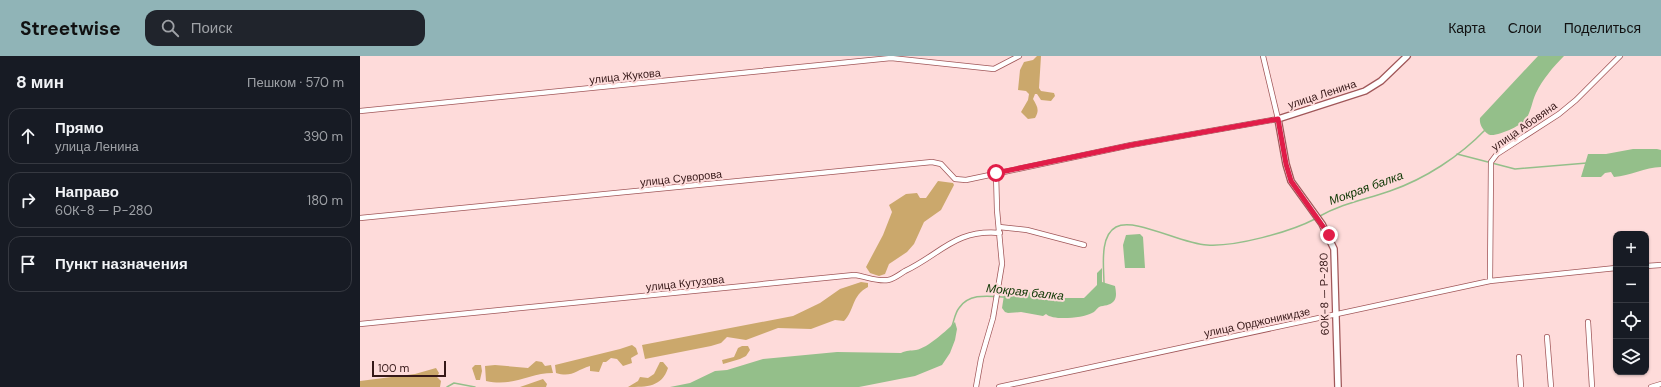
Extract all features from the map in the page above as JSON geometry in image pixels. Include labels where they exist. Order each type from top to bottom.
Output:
[{"type":"street","name":"улица Жукова","points":[[360,111],[891,58],[985,69],[994,68],[1019,56]]},
{"type":"street","points":[[1263,56],[1278,119]]},
{"type":"street","name":"улица Ленина","points":[[996,173],[1131,145],[1278,119],[1365,91],[1381,81],[1407,56]]},
{"type":"street","name":"улица Абовяна","points":[[1490,281],[1491,162],[1497,154],[1570,104],[1620,56]]},
{"type":"street","name":"60К-8 — Р-280","points":[[1278,119],[1286,164],[1291,181],[1322,224],[1334,250],[1334,315],[1338,387]]},
{"type":"street","name":"улица Суворова","points":[[360,218],[932,162],[942,164],[951,176],[960,180],[996,173]]},
{"type":"street","points":[[976,387],[981,359],[993,318],[1001,275],[1002,254],[997,210],[996,173]]},
{"type":"street","points":[[999,227],[1027,230],[1084,245]]},
{"type":"street","name":"улица Кутузова","points":[[360,324],[854,275],[888,280],[910,269],[950,243],[967,235],[979,232],[1000,233]]},
{"type":"street","points":[[1649,266],[1661,265]]},
{"type":"street","name":"улица Орджоникидзе","points":[[999,387],[1490,281],[1613,268]]},
{"type":"street","points":[[1588,322],[1592,387]]},
{"type":"street","points":[[1547,337],[1551,387]]},
{"type":"street","points":[[1519,357],[1521,387]]},
{"type":"street","points":[[1651,387],[1661,384]]},
{"type":"shaded area","points":[[1037,56],[1041,56],[1039,88],[1041,91],[1054,93],[1055,96],[1051,101],[1041,100],[1037,94],[1035,94],[1033,99],[1038,110],[1035,118],[1028,119],[1021,112],[1028,100],[1029,94],[1026,91],[1018,90],[1020,70],[1024,62],[1033,60]]},
{"type":"shaded area","points":[[938,181],[953,183],[954,185],[941,210],[924,222],[914,244],[907,252],[889,264],[885,274],[879,276],[870,273],[866,267],[883,235],[892,212],[889,205],[906,194],[917,193],[920,198],[926,198]]},
{"type":"shaded area","points":[[861,282],[868,283],[868,287],[856,299],[844,321],[835,320],[811,329],[778,328],[746,340],[727,337],[721,343],[711,346],[645,359],[642,345],[793,316],[820,303],[840,289]]},
{"type":"shaded area","points":[[632,345],[636,348],[638,354],[631,358],[632,363],[623,366],[617,359],[611,358],[606,362],[603,362],[599,372],[590,371],[590,366],[566,375],[556,373],[555,365]]},
{"type":"shaded area","points":[[748,346],[750,350],[746,356],[723,364],[722,360],[734,357],[738,348]]},
{"type":"shaded area","points":[[536,361],[542,362],[545,366],[551,365],[553,373],[505,382],[486,381],[485,366],[495,365],[528,368]]},
{"type":"shaded area","points":[[660,362],[663,362],[668,368],[662,379],[653,385],[628,387],[638,381],[640,377],[648,378],[654,374]]},
{"type":"shaded area","points":[[475,365],[481,365],[482,371],[480,380],[476,380],[472,368]]},
{"type":"shaded area","points":[[436,368],[439,373],[437,377],[441,381],[440,387],[360,387],[360,381],[415,374]]},
{"type":"shaded area","points":[[543,379],[547,384],[546,387],[520,387]]},
{"type":"water","points":[[1538,56],[1564,56],[1542,83],[1524,122],[1514,128],[1496,135],[1488,134],[1482,127],[1480,118]]},
{"type":"water","points":[[1633,149],[1661,150],[1661,167],[1649,168],[1614,177],[1611,172],[1605,173],[1601,177],[1581,177],[1588,154],[1606,154]]},
{"type":"water","points":[[1140,234],[1143,237],[1145,268],[1125,268],[1123,245],[1126,235]]},
{"type":"water","points":[[1102,268],[1102,282],[1115,286],[1116,298],[1111,304],[1099,307],[1088,315],[1055,318],[1046,314],[1043,316],[1021,312],[1008,313],[1002,308],[1005,289],[1062,298],[1084,298],[1097,285],[1097,273]]},
{"type":"water","points":[[955,322],[957,329],[955,340],[950,353],[942,365],[915,376],[859,387],[670,387],[690,383],[715,371],[727,370],[763,359],[837,352],[901,353],[921,349],[932,342]]},
{"type":"waterway","name":"Мокрая балка","points":[[1318,217],[1336,208],[1390,191],[1416,180],[1453,158],[1485,130]]},
{"type":"waterway","points":[[1457,154],[1515,169],[1587,163]]},
{"type":"waterway","name":"Мокрая балка","points":[[1104,284],[1103,261],[1105,245],[1107,237],[1116,227],[1135,225],[1196,244],[1219,245],[1262,238],[1292,229],[1315,219]]},
{"type":"waterway","name":"Мокрая балка","points":[[952,326],[958,310],[963,303],[968,300],[979,296],[1004,297]]},
{"type":"waterway","name":"Мокрая балка","points":[[447,387],[454,383],[475,387]]},
{"type":"route","points":[[996,173],[1131,145],[1278,119],[1286,164],[1291,181],[1329,235]]}]
